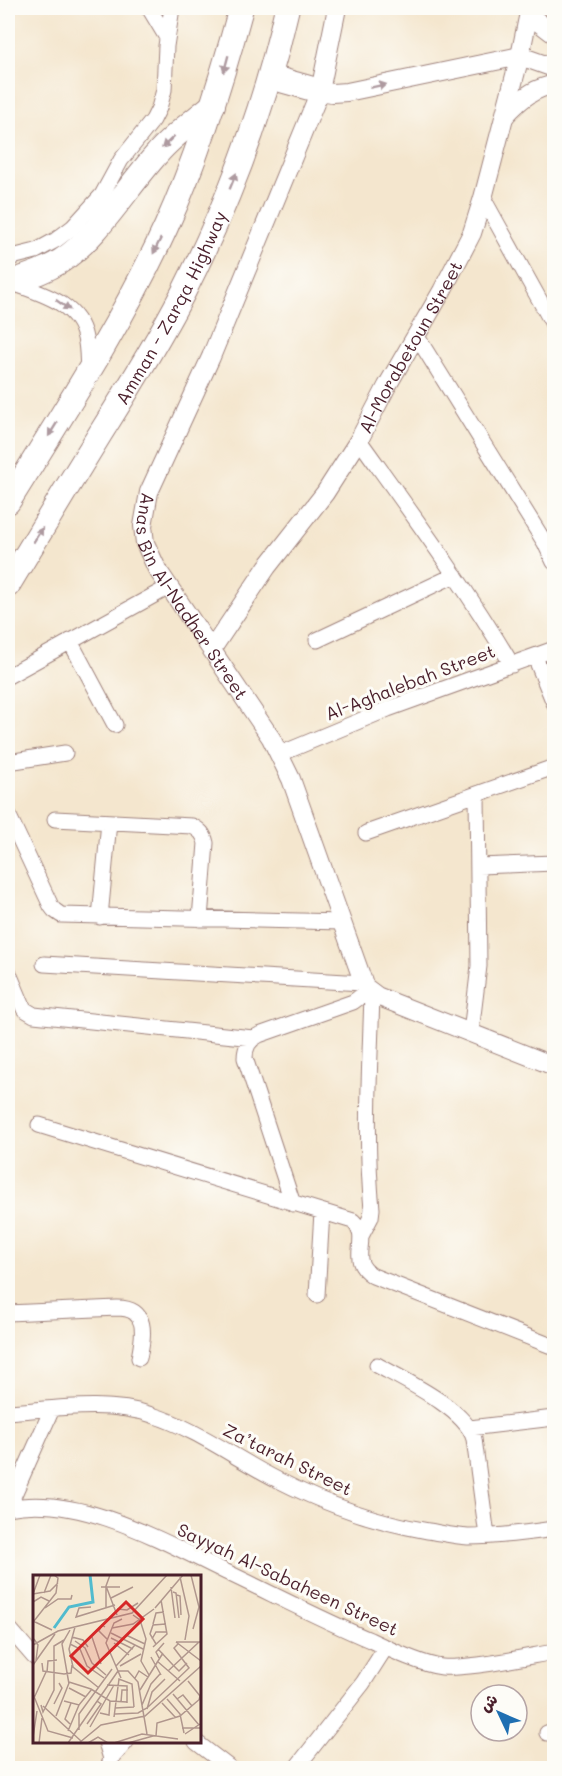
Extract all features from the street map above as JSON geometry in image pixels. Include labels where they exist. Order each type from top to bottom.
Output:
[{"type":"highway","points":[[8,502],[88,373],[166,227],[200,144],[224,73],[241,8]]},
{"type":"highway","name":"Amman - Zarqa Highway","points":[[8,585],[153,347],[209,238],[255,125],[270,77],[287,8]]},
{"type":"highway","points":[[270,77],[320,91]]},
{"type":"highway","points":[[8,274],[28,277],[46,270],[78,248],[158,152],[213,105]]},
{"type":"street","points":[[149,8],[167,38]]},
{"type":"street","points":[[88,373],[86,340],[77,318],[60,302],[8,274],[36,251],[73,227],[102,195],[121,160],[153,120],[159,108],[164,84],[167,38],[172,8]]},
{"type":"street","name":"Anas Bin Al-Nadher Street","points":[[337,8],[320,91],[210,357],[149,492],[143,526],[145,543],[150,556],[280,754],[368,989]]},
{"type":"street","points":[[530,11],[555,34]]},
{"type":"street","name":"Al-Morabetoun Street","points":[[212,649],[267,567],[325,493],[359,440],[472,233],[530,11]]},
{"type":"street","points":[[320,91],[347,92],[520,56],[555,68]]},
{"type":"street","points":[[502,120],[515,105],[531,93],[555,85]]},
{"type":"street","points":[[483,198],[555,326]]},
{"type":"street","points":[[416,335],[550,541],[555,562]]},
{"type":"street","points":[[359,440],[455,575],[512,665]]},
{"type":"street","points":[[317,640],[455,575]]},
{"type":"street","points":[[8,676],[169,587]]},
{"type":"street","points":[[70,641],[115,725]]},
{"type":"street","name":"Al-Aghalebah Street","points":[[280,754],[388,709],[555,649]]},
{"type":"street","points":[[535,657],[555,703]]},
{"type":"street","points":[[8,762],[65,753]]},
{"type":"street","points":[[366,833],[555,767]]},
{"type":"street","points":[[471,1032],[478,980],[477,796]]},
{"type":"street","points":[[8,814],[54,910],[66,916],[342,922]]},
{"type":"street","points":[[55,819],[192,826],[201,832],[206,843],[200,919]]},
{"type":"street","points":[[100,917],[109,822]]},
{"type":"street","points":[[479,866],[555,863]]},
{"type":"street","points":[[44,964],[368,989],[555,1066]]},
{"type":"street","points":[[8,971],[24,1009],[34,1015],[253,1038],[352,1002],[368,989]]},
{"type":"street","points":[[361,1236],[371,1217],[372,1209],[368,1107],[368,989]]},
{"type":"street","points":[[253,1038],[248,1044],[245,1058],[293,1204]]},
{"type":"street","points":[[39,1125],[352,1221],[358,1226],[361,1236],[359,1260],[364,1271],[555,1347]]},
{"type":"street","points":[[317,1295],[322,1212]]},
{"type":"street","points":[[8,1313],[123,1308],[136,1315],[144,1330],[139,1358]]},
{"type":"street","points":[[377,1365],[431,1396],[463,1419],[470,1428],[474,1438],[487,1536]]},
{"type":"street","name":"Za’tarah Street","points":[[8,1412],[106,1407],[152,1415],[200,1437],[278,1480],[360,1515],[408,1528],[456,1536],[487,1536],[555,1529]]},
{"type":"street","points":[[8,1508],[52,1409]]},
{"type":"street","points":[[470,1428],[555,1418]]},
{"type":"street","name":"Sayyah Al-Sabaheen Street","points":[[8,1508],[63,1507],[120,1524],[198,1558],[347,1631],[442,1667],[483,1664],[555,1652]]},
{"type":"street","points":[[8,1627],[33,1656]]},
{"type":"street","points":[[296,1768],[363,1683],[386,1647]]},
{"type":"street","points":[[106,1743],[110,1764]]},
{"type":"street","points":[[110,1764],[125,1743]]},
{"type":"street","points":[[197,1743],[230,1768]]}]
